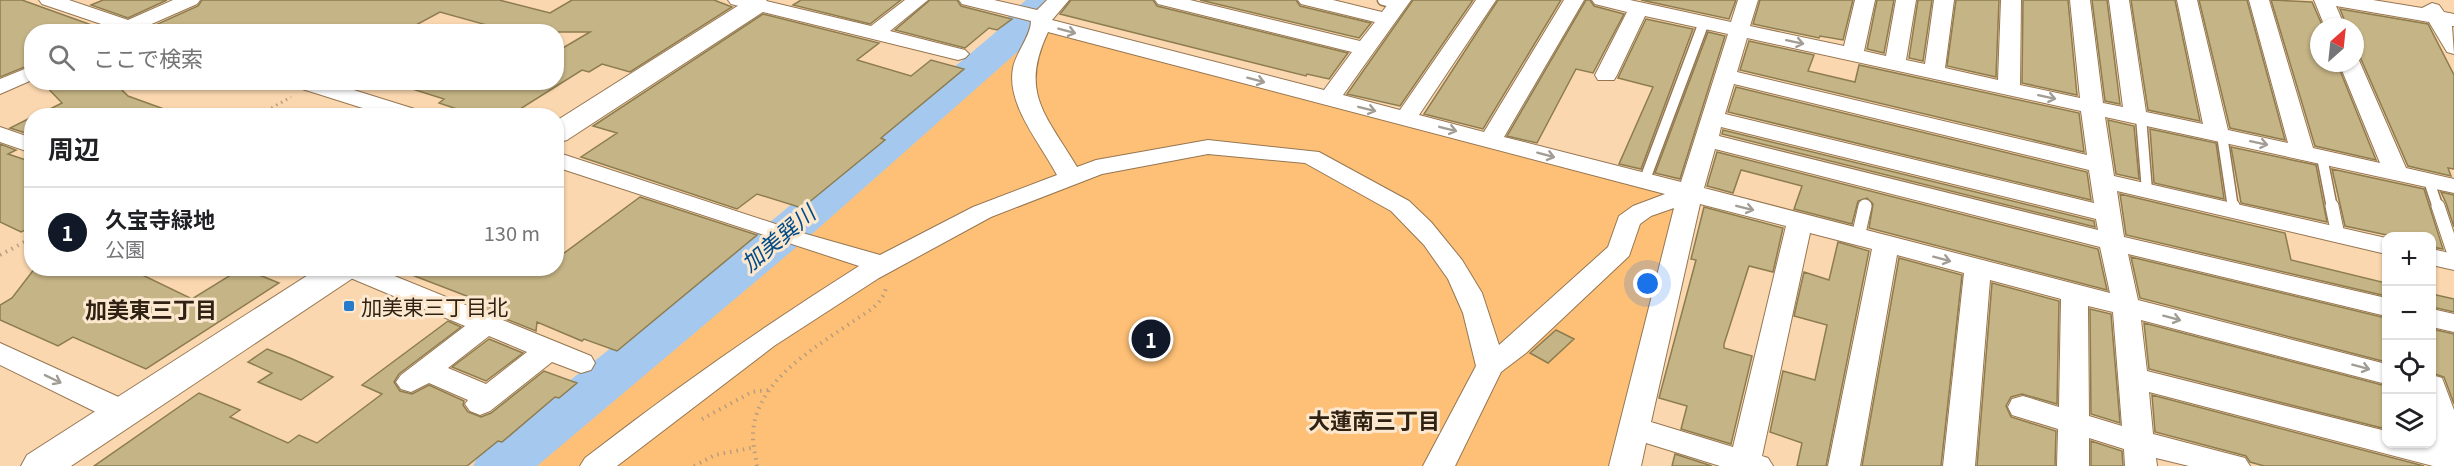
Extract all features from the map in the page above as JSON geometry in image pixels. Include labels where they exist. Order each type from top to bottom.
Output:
[{"type":"street","points":[[49,0],[114,24]]},
{"type":"street","points":[[142,24],[190,0]]},
{"type":"street","points":[[875,33],[918,0]]},
{"type":"street","points":[[969,0],[1036,14],[1329,99],[2382,373]]},
{"type":"street","points":[[1059,0],[1036,14],[1023,77],[1036,120],[1056,149],[1069,175]]},
{"type":"street","points":[[1165,0],[1366,49]]},
{"type":"street","points":[[1308,0],[1393,6],[1366,49],[1329,99]]},
{"type":"street","points":[[1406,118],[1486,0]]},
{"type":"street","points":[[1490,140],[1574,0]]},
{"type":"street","points":[[1607,0],[1651,7],[1738,30],[2454,186]]},
{"type":"street","points":[[1625,466],[1690,194],[1748,0]]},
{"type":"street","points":[[1852,55],[1865,0]]},
{"type":"street","points":[[1895,64],[1906,0]]},
{"type":"street","points":[[1934,73],[1944,0]]},
{"type":"street","points":[[2009,89],[2011,0]]},
{"type":"street","points":[[2080,0],[2091,107],[2112,242],[2126,306],[2140,454]]},
{"type":"street","points":[[2119,0],[2138,117]]},
{"type":"street","points":[[2187,0],[2219,134]]},
{"type":"street","points":[[2259,0],[2312,155]]},
{"type":"street","points":[[2324,0],[2332,18]]},
{"type":"street","points":[[2338,0],[2439,13],[2454,48]]},
{"type":"street","points":[[564,129],[753,2],[958,54]]},
{"type":"street","points":[[1606,75],[1651,7]]},
{"type":"street","points":[[2354,72],[2396,173]]},
{"type":"street","points":[[1724,75],[2101,173],[2147,191],[2382,245]]},
{"type":"street","points":[[0,87],[24,76]]},
{"type":"street","points":[[328,90],[387,108]]},
{"type":"street","points":[[1709,129],[2108,214]]},
{"type":"street","points":[[1709,129],[2112,242],[2382,306]]},
{"type":"street","points":[[0,134],[24,143]]},
{"type":"street","points":[[596,466],[671,404],[779,329],[881,264],[1004,200],[1069,175],[1134,158],[1186,149],[1232,146],[1278,148],[1321,159],[1363,178],[1424,227],[1454,270],[1476,308],[1490,366]]},
{"type":"street","points":[[564,162],[881,264]]},
{"type":"street","points":[[1439,466],[1490,366],[1516,346],[1620,250],[1625,242],[1628,221],[1642,211],[1690,194]]},
{"type":"street","points":[[1635,428],[1751,464],[1800,222]]},
{"type":"street","points":[[1844,466],[1886,243]]},
{"type":"street","points":[[2436,258],[2454,262]]},
{"type":"street","points":[[1959,466],[1978,268]]},
{"type":"street","points":[[41,466],[332,276]]},
{"type":"street","points":[[369,276],[581,363]]},
{"type":"street","points":[[2073,466],[2075,294]]},
{"type":"street","points":[[2436,319],[2454,323]]},
{"type":"street","points":[[486,324],[419,376],[484,400],[549,350]]},
{"type":"street","points":[[0,353],[123,412]]},
{"type":"street","points":[[2133,378],[2454,460]]},
{"type":"street","points":[[2436,386],[2454,391]]},
{"type":"street","points":[[2435,394],[2454,460]]},
{"type":"street","points":[[2024,407],[2073,423],[2140,454],[2234,466]]},
{"type":"lane","points":[[1644,182],[1704,22]]},
{"type":"lane","points":[[2138,117],[2147,191]]},
{"type":"lane","points":[[2219,134],[2234,211]]},
{"type":"lane","points":[[2312,155],[2338,235]]},
{"type":"lane","points":[[2429,181],[2454,254]]},
{"type":"lane","points":[[1858,237],[1865,206]]},
{"type":"path","points":[[270,108],[298,90]]},
{"type":"path","points":[[0,255],[24,242]]},
{"type":"path","points":[[757,466],[751,448],[759,410],[769,390],[795,362],[860,318],[883,299],[886,280],[881,264]]},
{"type":"path","points":[[693,424],[752,392],[769,390]]},
{"type":"path","points":[[694,466],[715,455],[751,448]]},
{"type":"shaded area","points":[[1030,27],[1672,195],[1678,213],[1609,466],[508,466]]},
{"type":"building","points":[[0,0],[22,0],[89,24],[24,24],[24,67],[0,77]]},
{"type":"building","points":[[103,0],[167,0],[128,18],[91,5]]},
{"type":"building","points":[[202,0],[499,0],[550,13],[572,0],[714,0],[732,7],[630,72],[602,64],[589,72],[582,70],[564,81],[564,47],[590,32],[564,32],[564,24],[483,24],[440,12],[418,24],[158,24],[198,6]]},
{"type":"building","points":[[801,0],[901,0],[870,24],[793,5]]},
{"type":"building","points":[[930,0],[957,0],[961,6],[1012,19],[997,30],[989,28],[965,48],[895,30]]},
{"type":"building","points":[[1071,0],[1153,0],[1157,6],[1348,53],[1329,79],[1307,74],[1306,76],[1060,14]]},
{"type":"building","points":[[1200,0],[1296,0],[1300,6],[1371,23],[1359,38]]},
{"type":"building","points":[[1413,0],[1473,0],[1400,106],[1347,94]]},
{"type":"building","points":[[1498,0],[1561,0],[1483,129],[1424,114]]},
{"type":"building","points":[[1586,0],[1590,0],[1594,6],[1624,14],[1593,73],[1576,69],[1537,143],[1507,136]]},
{"type":"building","points":[[1641,0],[1736,0],[1729,19]]},
{"type":"building","points":[[1760,0],[1853,0],[1843,40],[1820,36],[1819,38],[1753,24]]},
{"type":"building","points":[[1877,0],[1894,0],[1884,53],[1867,49]]},
{"type":"building","points":[[1918,0],[1932,0],[1923,61],[1909,58]]},
{"type":"building","points":[[1956,0],[1999,0],[1996,77],[1947,66]]},
{"type":"building","points":[[2023,0],[2068,0],[2077,95],[2022,83]]},
{"type":"building","points":[[2092,0],[2107,0],[2120,104],[2105,101]]},
{"type":"building","points":[[2131,0],[2175,0],[2200,121],[2148,110]]},
{"type":"building","points":[[2199,0],[2247,0],[2285,140],[2230,128]]},
{"type":"building","points":[[2271,0],[2312,2],[2319,18],[2310,18],[2310,72],[2341,72],[2376,160],[2315,146]]},
{"type":"building","points":[[2340,9],[2428,24],[2454,75],[2454,169],[2448,168],[2451,176],[2408,166],[2364,66],[2364,18],[2344,18]]},
{"type":"building","points":[[763,14],[879,43],[857,60],[911,76],[931,60],[964,69],[881,138],[885,140],[802,208],[757,194],[737,209],[581,157],[617,133],[593,126]]},
{"type":"building","points":[[1646,19],[1693,29],[1641,169],[1619,164],[1653,87],[1618,78]]},
{"type":"building","points":[[1708,32],[1725,36],[1680,179],[1655,173]]},
{"type":"building","points":[[1749,41],[1814,55],[1808,71],[1855,82],[1859,65],[2079,113],[2084,152],[1740,70]]},
{"type":"building","points":[[1736,87],[2087,172],[2091,200],[1728,112]]},
{"type":"building","points":[[50,90],[122,90],[128,96],[161,108],[52,108],[62,103]]},
{"type":"building","points":[[416,90],[550,90],[522,108],[454,108],[439,103],[444,99]]},
{"type":"building","points":[[2108,120],[2134,126],[2139,179],[2116,174]]},
{"type":"building","points":[[24,121],[24,132],[10,128]]},
{"type":"building","points":[[2150,129],[2216,143],[2224,199],[2154,183]]},
{"type":"building","points":[[1723,130],[2094,221],[2095,227],[1722,134]]},
{"type":"building","points":[[0,144],[16,150],[8,154],[24,159],[24,231],[21,232],[0,222]]},
{"type":"building","points":[[2231,147],[2316,165],[2327,222],[2241,203]]},
{"type":"building","points":[[1717,152],[2098,249],[2107,290],[1869,228],[1873,204],[1867,198],[1858,201],[1852,224],[1794,209],[1802,186],[1741,170],[1733,193],[1707,186]]},
{"type":"building","points":[[2332,169],[2424,189],[2443,249],[2436,248],[2436,232],[2382,232],[2382,234],[2345,226]]},
{"type":"building","points":[[2441,192],[2454,195],[2454,227],[2446,203]]},
{"type":"building","points":[[2120,194],[2285,233],[2291,260],[2382,282],[2382,295],[2126,235]]},
{"type":"building","points":[[640,197],[757,235],[617,351],[584,339],[582,341],[537,322],[536,331],[471,305],[477,300],[415,276],[564,276],[564,253]]},
{"type":"building","points":[[1704,207],[1783,228],[1773,272],[1749,266],[1724,344],[1724,348],[1752,356],[1731,444],[1681,429],[1687,406],[1659,398],[1696,260],[1691,259]]},
{"type":"building","points":[[1838,242],[1869,251],[1826,466],[1797,466],[1802,443],[1770,432],[1783,371],[1815,380],[1827,325],[1794,316],[1804,272],[1829,280]]},
{"type":"building","points":[[2131,257],[2382,317],[2382,361],[2140,298]]},
{"type":"building","points":[[1899,258],[1962,275],[1941,466],[1862,466]]},
{"type":"building","points":[[29,276],[145,276],[192,299],[229,276],[262,276],[279,283],[146,369],[73,337],[58,346],[0,320],[0,305],[12,298]]},
{"type":"building","points":[[1992,283],[2059,301],[2057,404],[2022,394],[2011,397],[2006,406],[2011,417],[2056,431],[2055,466],[1977,466]]},
{"type":"building","points":[[2436,295],[2454,299],[2454,312],[2436,308]]},
{"type":"building","points":[[2090,309],[2111,314],[2120,423],[2091,414]]},
{"type":"building","points":[[448,321],[461,327],[399,374],[394,382],[400,391],[412,394],[429,385],[464,401],[463,405],[468,412],[481,417],[491,413],[544,371],[577,383],[559,398],[555,397],[502,442],[498,441],[467,466],[94,466],[199,393],[240,410],[230,417],[288,443],[299,435],[317,443],[382,394],[362,385]]},
{"type":"building","points":[[2144,323],[2382,385],[2382,428],[2149,369]]},
{"type":"building","points":[[1556,330],[1574,339],[1548,363],[1530,353]]},
{"type":"building","points":[[2436,330],[2454,334],[2454,404],[2444,377],[2436,374]]},
{"type":"building","points":[[489,339],[523,353],[486,381],[452,367]]},
{"type":"building","points":[[267,349],[333,377],[301,400],[258,382],[272,373],[248,362]]},
{"type":"building","points":[[2152,395],[2424,466],[2264,466],[2250,462],[2246,456],[2155,432]]},
{"type":"building","points":[[2091,441],[2122,451],[2123,466],[2091,466]]},
{"type":"building","points":[[1675,454],[1712,466],[1672,466]]},
{"type":"waterway","name":"加美巽川","points":[[500,466],[796,224],[1018,32],[1023,22],[1047,0]]},
{"type":"place","name":"加美東三丁目北","points":[[349,306]]},
{"type":"place","name":"久宝寺緑地","points":[[1151,339]]},
{"type":"district","name":"加美東三丁目","points":[[151,308]]},
{"type":"district","name":"大蓮南三丁目","points":[[1374,419]]}]
